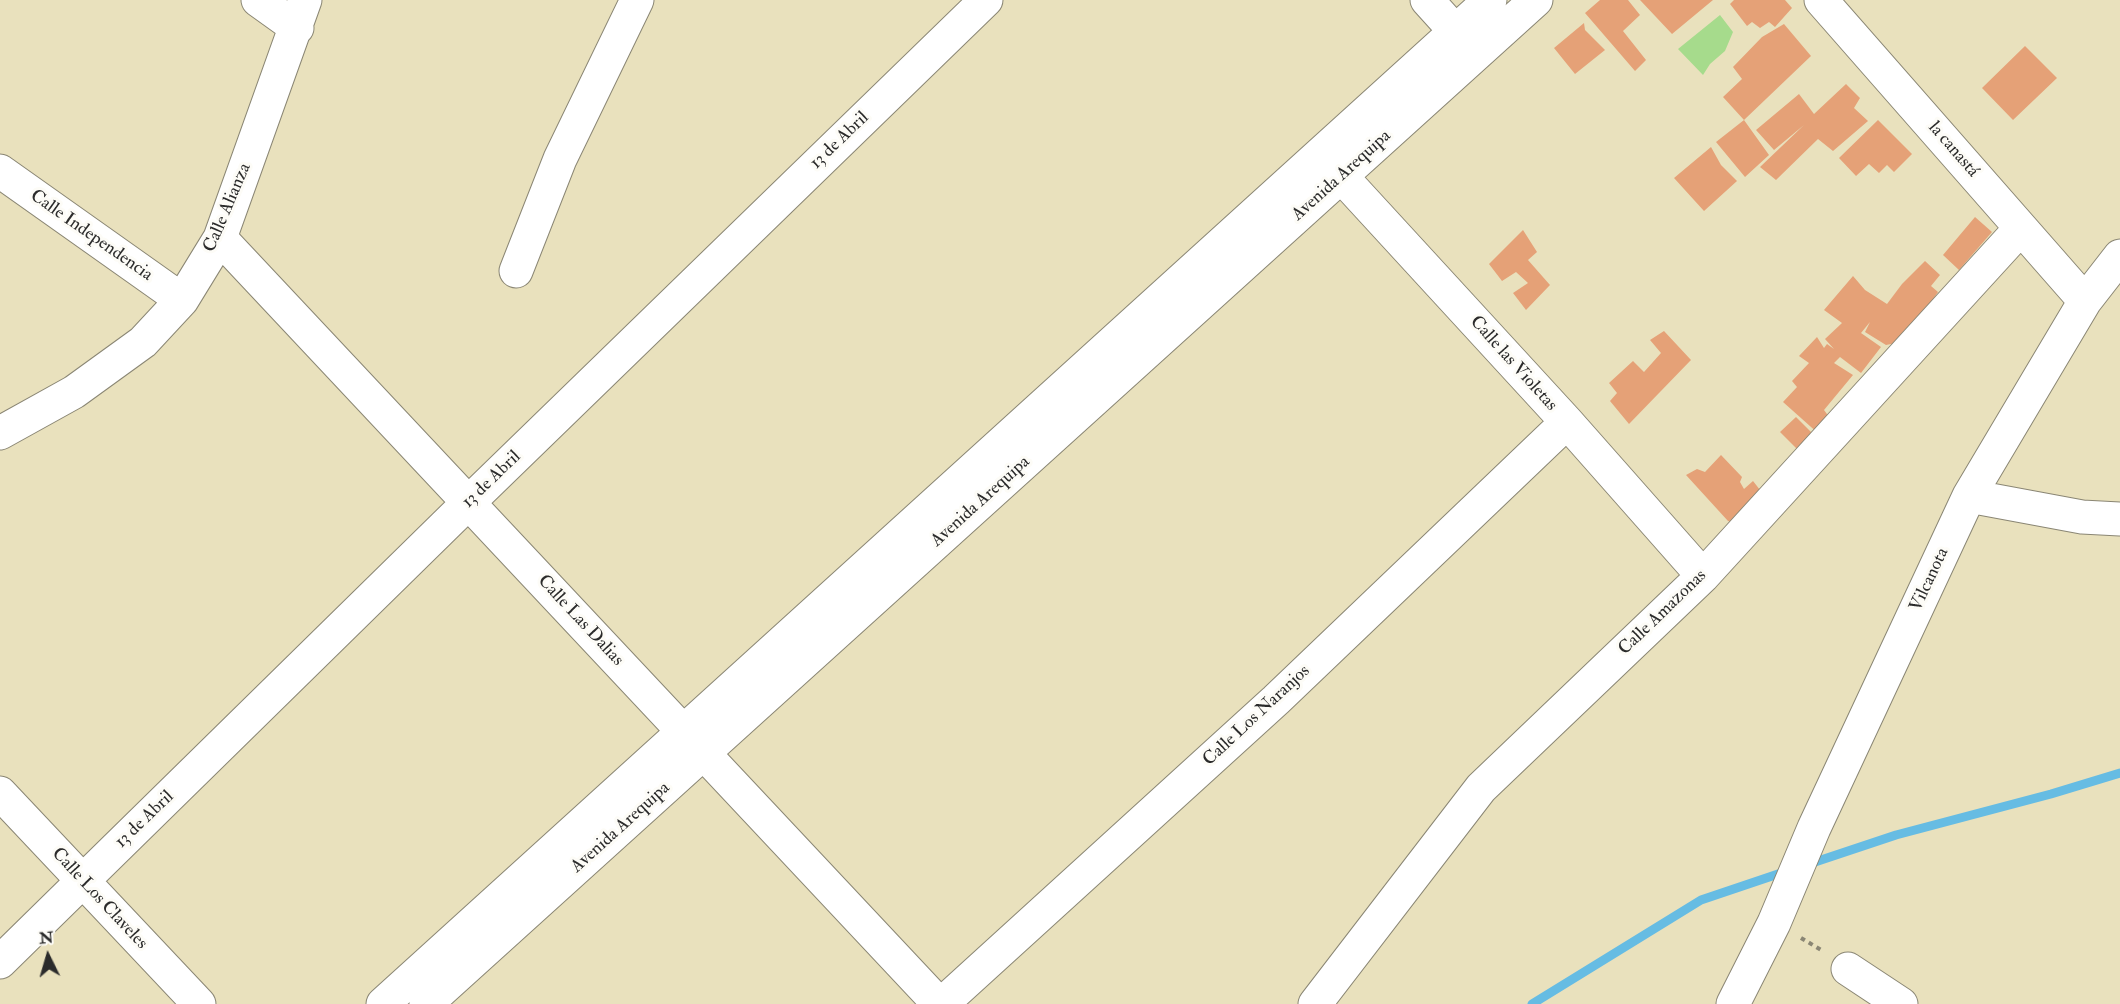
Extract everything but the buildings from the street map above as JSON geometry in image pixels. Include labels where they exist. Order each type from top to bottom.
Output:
[{"type":"street","points":[[258,0],[301,14]]},
{"type":"street","points":[[516,271],[560,159],[637,0]]},
{"type":"street","name":"13 de Abril","points":[[0,962],[986,0]]},
{"type":"street","points":[[1427,0],[1466,43]]},
{"type":"street","name":"Avenida Arequipa","points":[[1466,43],[1490,0]]},
{"type":"street","name":"Avenida Arequipa","points":[[383,1004],[694,742],[1466,43],[1536,0]]},
{"type":"street","name":"la canastá","points":[[1821,0],[2085,301]]},
{"type":"street","name":"Calle Alianza","points":[[0,433],[74,392],[100,374],[143,342],[182,300],[220,237],[301,14]]},
{"type":"street","name":"Calle las Violetas","points":[[1332,164],[1567,422],[1703,576]]},
{"type":"street","name":"Calle Independencia","points":[[0,171],[182,300]]},
{"type":"street","name":"Calle Amazonas","points":[[1315,1004],[1481,788],[1703,576],[2021,228]]},
{"type":"street","name":"Calle Las Dalias","points":[[220,237],[940,1004]]},
{"type":"street","name":"Vilcanota","points":[[1733,1004],[1777,917],[1814,828],[1969,496],[2085,301],[2120,256]]},
{"type":"street","name":"Calle Los Naranjos","points":[[940,1004],[1276,700],[1567,422]]},
{"type":"street","points":[[1969,496],[2082,517],[2120,519]]},
{"type":"street","name":"Avenida Arequipa","points":[[426,1004],[694,742]]},
{"type":"street","name":"Calle Los Claveles","points":[[0,794],[199,1004]]},
{"type":"street","points":[[1848,969],[1901,1004]]},
{"type":"path","points":[[1777,917],[1848,969]]},
{"type":"green space","points":[[1720,15],[1733,32],[1725,51],[1710,64],[1703,75],[1678,49]]},
{"type":"waterway","points":[[1809,864],[1896,835],[2051,794],[2120,773]]},
{"type":"waterway","points":[[1532,1004],[1701,900],[1787,871]]}]
